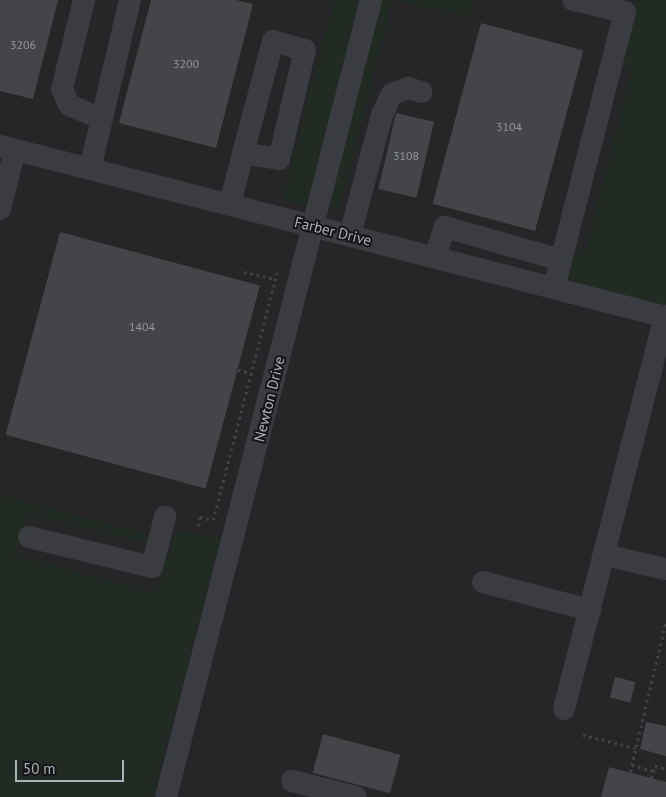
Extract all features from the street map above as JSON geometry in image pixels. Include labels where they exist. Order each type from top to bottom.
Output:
[{"type":"street","points":[[84,0],[62,89],[69,105],[102,119]]},
{"type":"street","points":[[90,169],[130,0]]},
{"type":"street","name":"Newton Drive","points":[[166,797],[371,0]]},
{"type":"street","points":[[554,288],[625,12],[573,0]]},
{"type":"street","points":[[230,204],[243,153],[273,41],[305,50],[279,159],[243,153]]},
{"type":"street","points":[[350,235],[382,115],[392,94],[408,88],[421,92]]},
{"type":"street","points":[[0,209],[8,148]]},
{"type":"street","name":"Farber Drive","points":[[8,148],[665,316]]},
{"type":"street","points":[[435,257],[445,227],[561,260]]},
{"type":"street","points":[[564,709],[665,316]]},
{"type":"street","points":[[29,537],[152,567],[165,517]]},
{"type":"street","points":[[605,555],[666,569]]},
{"type":"street","points":[[483,582],[590,610]]},
{"type":"street","points":[[292,780],[356,797]]},
{"type":"path","points":[[244,272],[275,279]]},
{"type":"path","points":[[198,526],[200,516],[213,520],[277,273]]},
{"type":"path","points":[[630,772],[634,748],[666,621]]},
{"type":"path","points":[[583,735],[634,748]]},
{"type":"path","points":[[632,765],[653,770]]},
{"type":"path","points":[[651,778],[655,766],[666,769]]},
{"type":"shaded area","points":[[0,0],[666,0],[666,797],[0,797]]},
{"type":"shaded area","points":[[317,0],[475,0],[471,17],[393,1],[339,212],[283,201],[332,4]]},
{"type":"shaded area","points":[[639,0],[666,0],[666,308],[568,281],[566,275],[573,249],[585,251],[631,71],[622,69],[621,63]]},
{"type":"shaded area","points":[[0,495],[152,535],[146,543],[27,514],[16,555],[156,593],[176,531],[212,536],[220,542],[153,797],[0,797]]},
{"type":"building","points":[[0,0],[58,0],[33,99],[0,91]]},
{"type":"building","points":[[151,0],[236,0],[253,4],[216,148],[119,123]]},
{"type":"building","points":[[481,23],[583,50],[535,231],[433,204]]},
{"type":"building","points":[[396,113],[434,122],[416,198],[378,189]]},
{"type":"building","points":[[60,232],[260,286],[206,488],[6,435]]},
{"type":"building","points":[[615,677],[635,682],[630,702],[610,697]]},
{"type":"building","points":[[646,722],[666,726],[666,756],[640,749]]},
{"type":"building","points":[[323,734],[400,755],[390,793],[313,773]]},
{"type":"building","points":[[609,767],[666,782],[666,797],[601,797]]}]
